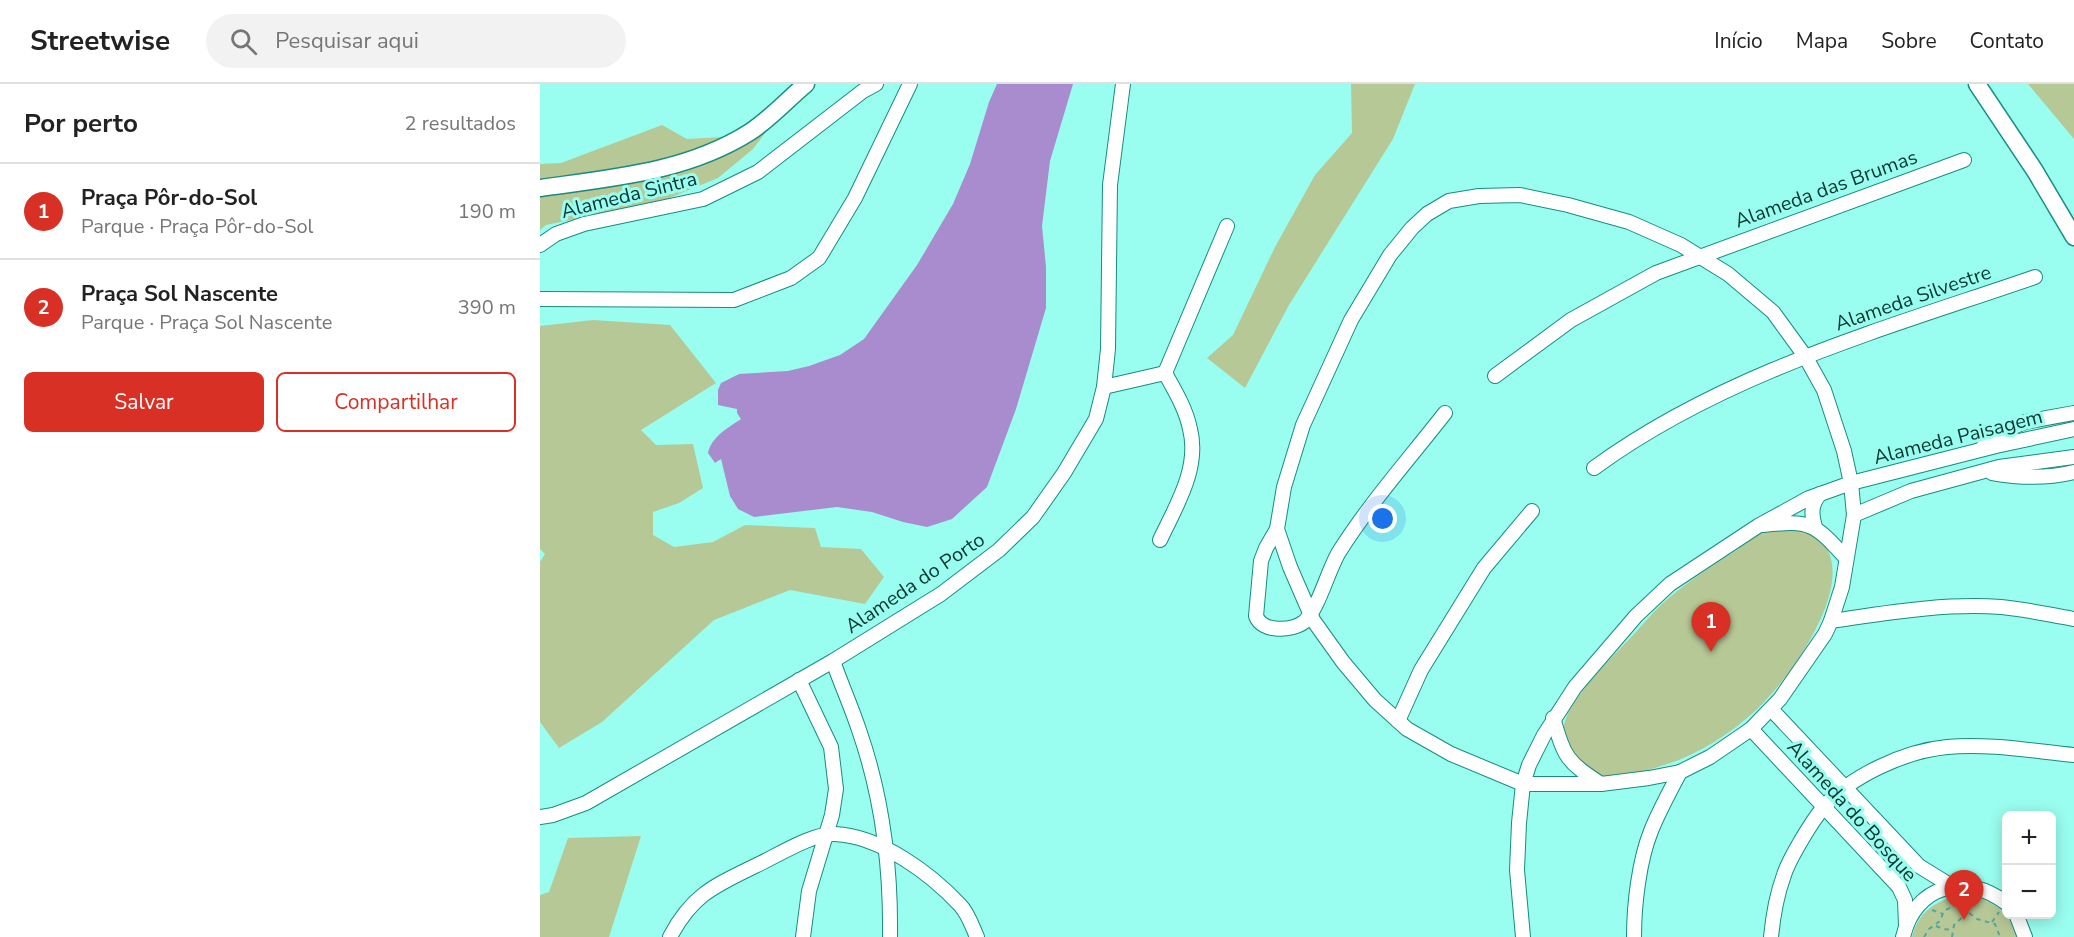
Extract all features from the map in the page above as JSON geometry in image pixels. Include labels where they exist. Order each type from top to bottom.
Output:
[{"type":"street","points":[[540,188],[644,174],[709,154],[752,131],[806,84]]},
{"type":"street","name":"Alameda Sintra","points":[[540,245],[556,234],[584,224],[703,199],[758,172],[863,91],[876,84]]},
{"type":"street","points":[[540,299],[734,300],[790,278],[819,258],[855,198],[910,84]]},
{"type":"street","name":"Alameda do Porto","points":[[540,817],[553,816],[586,803],[833,661],[941,594],[999,550],[1033,517],[1064,473],[1096,419],[1104,387],[1108,349],[1110,185],[1123,84]]},
{"type":"street","points":[[1977,84],[2035,171],[2074,237]]},
{"type":"street","name":"Alameda das Brumas","points":[[1495,376],[1571,320],[1656,273],[1964,160]]},
{"type":"street","points":[[1277,529],[1290,567],[1311,613],[1313,620],[1343,662],[1375,700],[1407,729],[1451,754],[1524,783],[1601,784],[1680,772],[1710,757],[1751,729],[1771,710],[1802,669],[1831,621],[1842,587],[1854,515],[1851,483],[1844,451],[1824,390],[1805,356],[1773,312],[1728,274],[1701,256],[1629,222],[1568,205],[1520,195],[1479,196],[1449,201],[1427,213],[1390,255],[1351,320],[1303,425],[1284,487],[1277,529],[1261,561],[1257,620],[1266,627],[1289,628],[1301,623],[1311,613],[1338,555],[1363,517],[1445,413]]},
{"type":"street","points":[[1165,374],[1227,226]]},
{"type":"street","name":"Alameda Silvestre","points":[[1593,468],[1629,442],[1689,408],[1805,356],[2035,277]]},
{"type":"street","points":[[1104,387],[1165,374]]},
{"type":"street","points":[[1160,540],[1189,477],[1192,450],[1191,430],[1181,402],[1165,374]]},
{"type":"street","points":[[1977,451],[2006,430],[2025,422],[2074,413]]},
{"type":"street","name":"Alameda Paisagem","points":[[1523,937],[1517,870],[1519,823],[1524,783],[1529,765],[1553,718],[1575,687],[1636,616],[1670,584],[1758,526],[1809,498],[1851,483],[1996,446],[2074,429]]},
{"type":"street","points":[[1996,446],[1999,467]]},
{"type":"street","name":"Alameda Paisagem","points":[[1854,515],[1911,490],[1999,467],[2074,457]]},
{"type":"street","points":[[1984,472],[2021,478],[2056,477],[2074,472]]},
{"type":"street","points":[[1815,527],[1812,508],[1820,494]]},
{"type":"street","points":[[1398,721],[1421,670],[1477,578],[1532,511]]},
{"type":"street","points":[[1758,526],[1802,523],[1815,527],[1846,558]]},
{"type":"street","points":[[1831,621],[1905,610],[1951,607],[2001,607],[2074,619]]},
{"type":"street","points":[[833,661],[860,731],[877,796],[887,850],[891,907],[890,937]]},
{"type":"street","points":[[800,680],[831,747],[836,789],[832,815],[809,891],[803,937]]},
{"type":"street","name":"Alameda do Bosque","points":[[1771,710],[1919,866],[1953,887]]},
{"type":"street","points":[[1553,718],[1562,748],[1568,759],[1580,771],[1601,784]]},
{"type":"street","name":"Alameda do Bosque","points":[[1751,729],[1899,887],[1905,900],[1904,931]]},
{"type":"street","points":[[1771,937],[1784,873],[1810,825],[1823,807],[1845,788],[1878,767],[1916,753],[1947,747],[1984,747],[2074,755]]},
{"type":"street","points":[[1634,937],[1638,882],[1650,832],[1680,772]]},
{"type":"street","points":[[670,937],[680,918],[694,901],[716,885],[813,838],[834,834],[861,838],[909,862],[961,906],[977,937]]},
{"type":"street","points":[[1904,931],[1917,906],[1940,891],[1968,886],[1995,894],[2002,899]]},
{"type":"street","points":[[2018,919],[2025,937]]},
{"type":"path","points":[[1924,937],[1944,911],[1955,905],[1960,906],[1977,919],[1995,924],[2000,937]]},
{"type":"path","points":[[1952,937],[1954,925],[1968,912]]},
{"type":"path","points":[[1935,925],[1953,930]]},
{"type":"green space","points":[[1351,84],[1415,84],[1393,139],[1289,305],[1245,388],[1207,358],[1233,335],[1275,247],[1315,175],[1352,133]]},
{"type":"green space","points":[[2028,84],[2074,84],[2074,139]]},
{"type":"green space","points":[[788,103],[753,149],[718,178],[662,201],[546,225],[540,230],[540,164],[561,163],[662,125],[687,139],[723,137]]},
{"type":"green space","points":[[593,320],[670,325],[716,383],[641,430],[656,445],[693,444],[703,488],[679,503],[653,512],[653,535],[674,547],[713,542],[745,525],[815,528],[821,547],[861,549],[884,577],[865,604],[790,590],[714,620],[602,722],[559,748],[540,722],[540,562],[545,554],[540,549],[540,326]]},
{"type":"green space","points":[[1786,528],[1804,531],[1819,539],[1830,557],[1832,579],[1827,604],[1815,630],[1800,656],[1768,698],[1744,721],[1722,737],[1674,762],[1614,778],[1591,775],[1581,769],[1565,741],[1563,732],[1569,711],[1596,675],[1656,610],[1680,589],[1760,534],[1772,529]]},
{"type":"green space","points":[[641,836],[609,937],[540,937],[540,895],[549,892],[568,838]]},
{"type":"green space","points":[[1964,895],[1983,899],[1998,907],[2002,911],[2002,919],[2009,919],[2018,937],[1912,937],[1924,913],[1938,903]]},
{"type":"shaded area","points":[[997,84],[1073,84],[1050,161],[1042,226],[1046,267],[1046,308],[1016,409],[987,487],[952,519],[927,527],[872,512],[837,507],[754,517],[738,509],[730,496],[721,459],[715,463],[708,453],[717,437],[741,419],[737,409],[718,405],[718,390],[721,383],[739,374],[788,371],[809,366],[840,355],[864,339],[917,265],[953,204],[970,164],[989,102]]},
{"type":"place","name":"Praça Pôr-do-Sol","points":[[1711,652]]},
{"type":"place","name":"Praça Sol Nascente","points":[[1964,920]]}]
